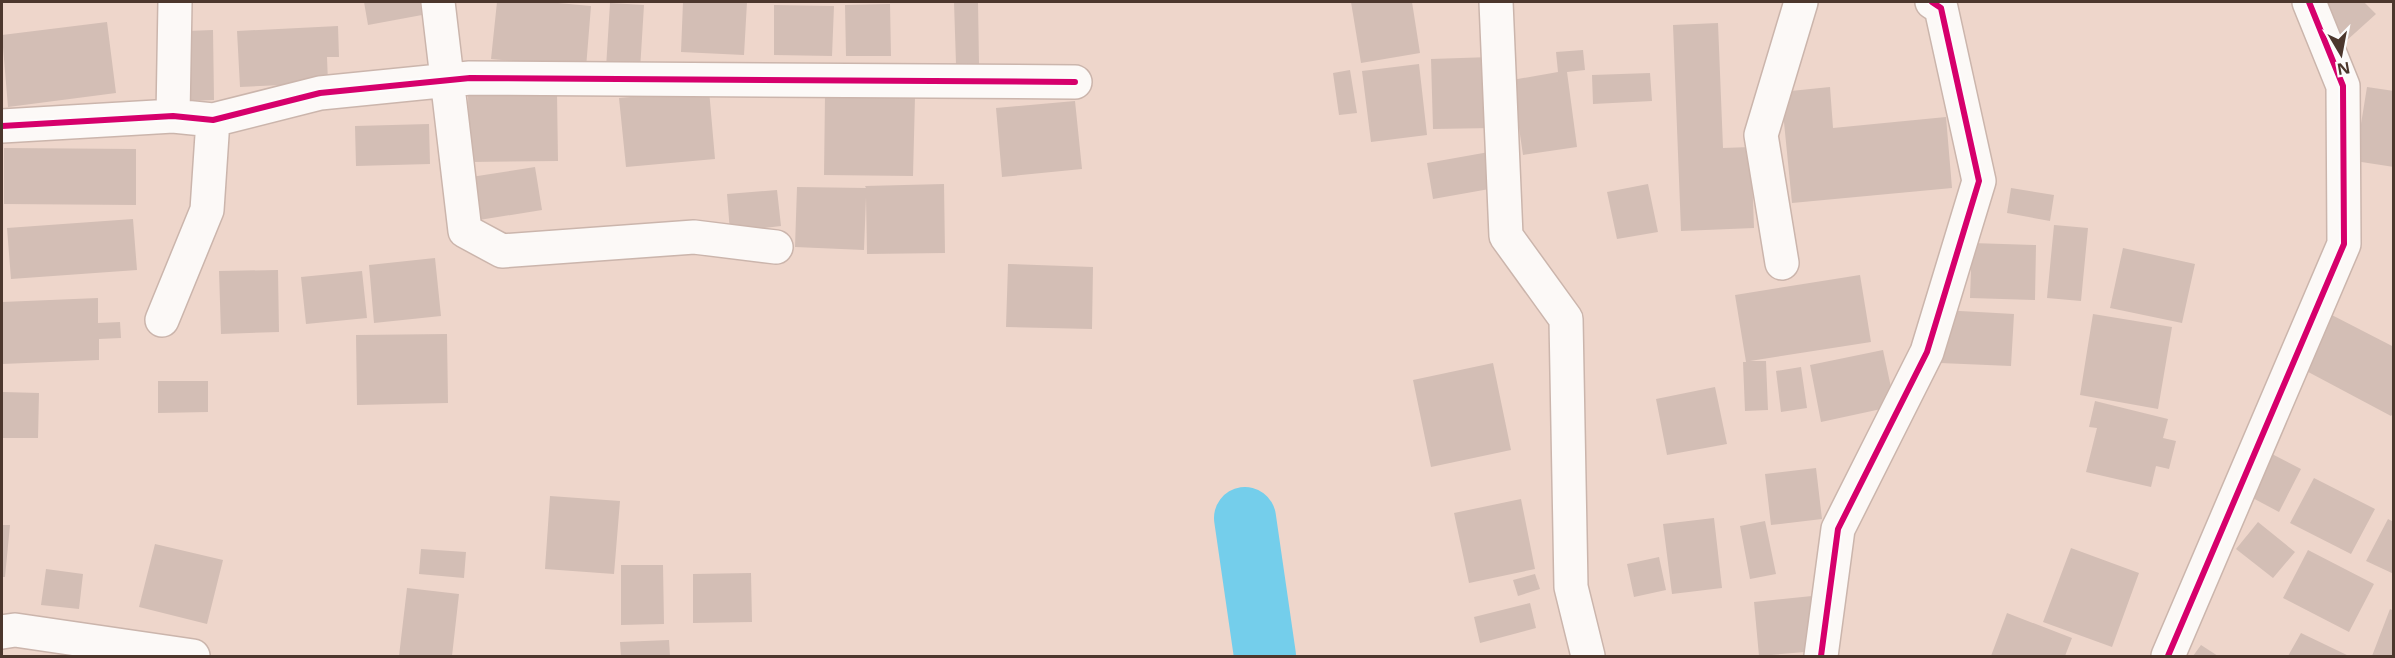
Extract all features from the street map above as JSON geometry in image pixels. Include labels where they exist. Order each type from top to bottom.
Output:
[{"type":"street","points":[[173,116],[175,2]]},
{"type":"street","points":[[438,2],[465,231],[502,251],[694,237],[776,247]]},
{"type":"street","points":[[1496,2],[1506,236],[1566,319],[1571,587],[1588,657]]},
{"type":"street","points":[[1782,263],[1761,135],[1801,2]]},
{"type":"street","points":[[1821,657],[1838,529],[1927,352],[1979,181],[1941,8],[1932,2]]},
{"type":"street","points":[[2168,657],[2344,244],[2343,86],[2309,2]]},
{"type":"street","points":[[2,126],[173,116],[213,120],[320,93],[470,78],[1075,82]]},
{"type":"street","points":[[162,320],[207,210],[213,120]]},
{"type":"street","points":[[2,632],[15,630],[193,657]]},
{"type":"building","points":[[364,2],[420,2],[422,15],[368,25]]},
{"type":"building","points":[[497,2],[547,2],[591,6],[586,68],[491,59]]},
{"type":"building","points":[[683,2],[747,2],[744,55],[681,52]]},
{"type":"building","points":[[954,2],[978,2],[979,64],[956,64]]},
{"type":"building","points":[[1351,2],[1412,2],[1420,53],[1361,63]]},
{"type":"building","points":[[2318,2],[2364,2],[2376,14],[2345,42],[2312,7]]},
{"type":"building","points":[[610,3],[644,5],[640,70],[606,68]]},
{"type":"building","points":[[890,4],[891,56],[846,56],[845,5]]},
{"type":"building","points":[[774,5],[834,6],[832,56],[774,55]]},
{"type":"building","points":[[107,22],[116,93],[8,107],[2,35]]},
{"type":"building","points":[[1718,23],[1723,148],[1751,147],[1754,228],[1681,231],[1673,25]]},
{"type":"building","points":[[338,26],[339,57],[327,57],[328,83],[240,87],[237,31]]},
{"type":"building","points":[[213,30],[214,100],[189,101],[187,31]]},
{"type":"building","points":[[1583,50],[1585,70],[1567,72],[1577,147],[1523,155],[1512,80],[1558,72],[1556,52]]},
{"type":"building","points":[[1491,57],[1494,128],[1433,129],[1431,59]]},
{"type":"building","points":[[1419,64],[1427,135],[1371,142],[1362,71]]},
{"type":"building","points":[[1350,70],[1357,113],[1339,115],[1333,73]]},
{"type":"building","points":[[1650,73],[1652,101],[1593,104],[1592,75]]},
{"type":"building","points":[[1830,87],[1833,128],[1946,117],[1952,188],[1792,203],[1781,92]]},
{"type":"building","points":[[2367,87],[2394,91],[2394,167],[2355,161]]},
{"type":"building","points":[[709,90],[715,159],[626,167],[619,98]]},
{"type":"building","points":[[557,93],[558,161],[469,162],[468,94]]},
{"type":"building","points":[[825,96],[915,97],[913,176],[824,175]]},
{"type":"building","points":[[1075,101],[1082,169],[1002,177],[996,108]]},
{"type":"building","points":[[429,124],[430,164],[356,166],[355,126]]},
{"type":"building","points":[[4,148],[136,149],[136,205],[4,204]]},
{"type":"building","points":[[1489,152],[1495,188],[1433,199],[1427,163]]},
{"type":"building","points":[[535,167],[542,210],[479,220],[471,177]]},
{"type":"building","points":[[944,184],[945,253],[867,254],[866,197],[864,250],[795,247],[797,187],[866,188],[865,186]]},
{"type":"building","points":[[1648,184],[1658,232],[1617,239],[1607,192]]},
{"type":"building","points":[[2011,188],[2054,195],[2050,221],[2007,213]]},
{"type":"building","points":[[777,190],[781,226],[730,232],[727,194]]},
{"type":"building","points":[[133,219],[137,270],[11,279],[7,228]]},
{"type":"building","points":[[2054,225],[2088,228],[2081,301],[2047,298]]},
{"type":"building","points":[[1972,243],[2036,245],[2035,300],[1970,298]]},
{"type":"building","points":[[2123,248],[2195,264],[2182,323],[2110,308]]},
{"type":"building","points":[[435,258],[441,316],[374,323],[369,265]]},
{"type":"building","points":[[1008,264],[1093,267],[1092,329],[1006,327]]},
{"type":"building","points":[[278,270],[279,332],[221,334],[219,271]]},
{"type":"building","points":[[362,271],[367,318],[306,324],[301,277]]},
{"type":"building","points":[[1860,275],[1871,342],[1750,361],[1766,361],[1768,410],[1745,411],[1743,362],[1746,362],[1735,295]]},
{"type":"building","points":[[98,298],[98,323],[120,322],[121,338],[99,339],[99,360],[2,364],[2,302]]},
{"type":"building","points":[[1942,310],[2014,314],[2011,366],[1940,363]]},
{"type":"building","points":[[2326,312],[2394,347],[2394,412],[2391,416],[2297,366]]},
{"type":"building","points":[[2093,314],[2172,327],[2158,409],[2080,395]]},
{"type":"building","points":[[447,334],[448,403],[357,405],[356,335]]},
{"type":"building","points":[[1883,350],[1895,406],[1821,422],[1810,365]]},
{"type":"building","points":[[1493,363],[1511,450],[1431,467],[1413,380]]},
{"type":"building","points":[[1801,367],[1807,408],[1781,412],[1776,371]]},
{"type":"building","points":[[158,381],[208,381],[208,412],[158,413]]},
{"type":"building","points":[[1715,387],[1727,444],[1667,455],[1656,399]]},
{"type":"building","points":[[3,392],[39,393],[38,438],[2,438]]},
{"type":"building","points":[[2095,401],[2168,419],[2163,438],[2176,441],[2169,469],[2156,466],[2151,487],[2086,472],[2097,428],[2089,427]]},
{"type":"building","points":[[2272,454],[2301,469],[2279,512],[2249,496]]},
{"type":"building","points":[[1816,468],[1822,519],[1771,525],[1765,474]]},
{"type":"building","points":[[2314,478],[2375,509],[2351,554],[2290,523]]},
{"type":"building","points":[[550,496],[620,501],[614,574],[545,569]]},
{"type":"building","points":[[1521,499],[1535,569],[1469,583],[1454,513]]},
{"type":"building","points":[[1714,518],[1722,588],[1672,594],[1663,524]]},
{"type":"building","points":[[2388,519],[2394,522],[2394,574],[2366,561]]},
{"type":"building","points":[[1765,521],[1776,574],[1750,579],[1740,526]]},
{"type":"building","points":[[2258,522],[2295,552],[2273,578],[2236,549]]},
{"type":"building","points":[[2,525],[10,525],[5,577],[2,577]]},
{"type":"building","points":[[155,544],[223,560],[207,624],[139,607]]},
{"type":"building","points":[[2071,548],[2139,573],[2112,647],[2043,622]]},
{"type":"building","points":[[421,549],[466,552],[464,578],[419,574]]},
{"type":"building","points":[[2308,550],[2374,584],[2349,632],[2283,598]]},
{"type":"building","points":[[1659,557],[1666,590],[1634,597],[1627,564]]},
{"type":"building","points":[[621,565],[663,565],[664,624],[621,625]]},
{"type":"building","points":[[46,569],[83,574],[79,609],[41,605]]},
{"type":"building","points":[[751,573],[752,622],[693,623],[693,574]]},
{"type":"building","points":[[1535,574],[1540,589],[1518,596],[1513,580]]},
{"type":"building","points":[[407,588],[459,594],[452,656],[399,656]]},
{"type":"building","points":[[1812,596],[1817,651],[1759,656],[1754,602]]},
{"type":"building","points":[[1530,603],[1536,628],[1480,643],[1474,617]]},
{"type":"building","points":[[2390,609],[2394,611],[2394,656],[2372,656]]},
{"type":"building","points":[[2007,613],[2072,638],[2065,656],[1991,656]]},
{"type":"building","points":[[2301,633],[2349,656],[2288,656]]},
{"type":"building","points":[[669,640],[670,656],[621,656],[620,642]]},
{"type":"building","points":[[2201,645],[2218,656],[2193,656]]},
{"type":"waterway","points":[[1245,518],[1265,656]]},
{"type":"cycle path","points":[[1821,656],[1838,529],[1927,352],[1979,181],[1941,8],[1932,2]]},
{"type":"cycle path","points":[[2168,656],[2344,244],[2343,86],[2309,2]]},
{"type":"cycle path","points":[[2,126],[173,116],[213,120],[320,93],[470,78],[1075,82]]}]
